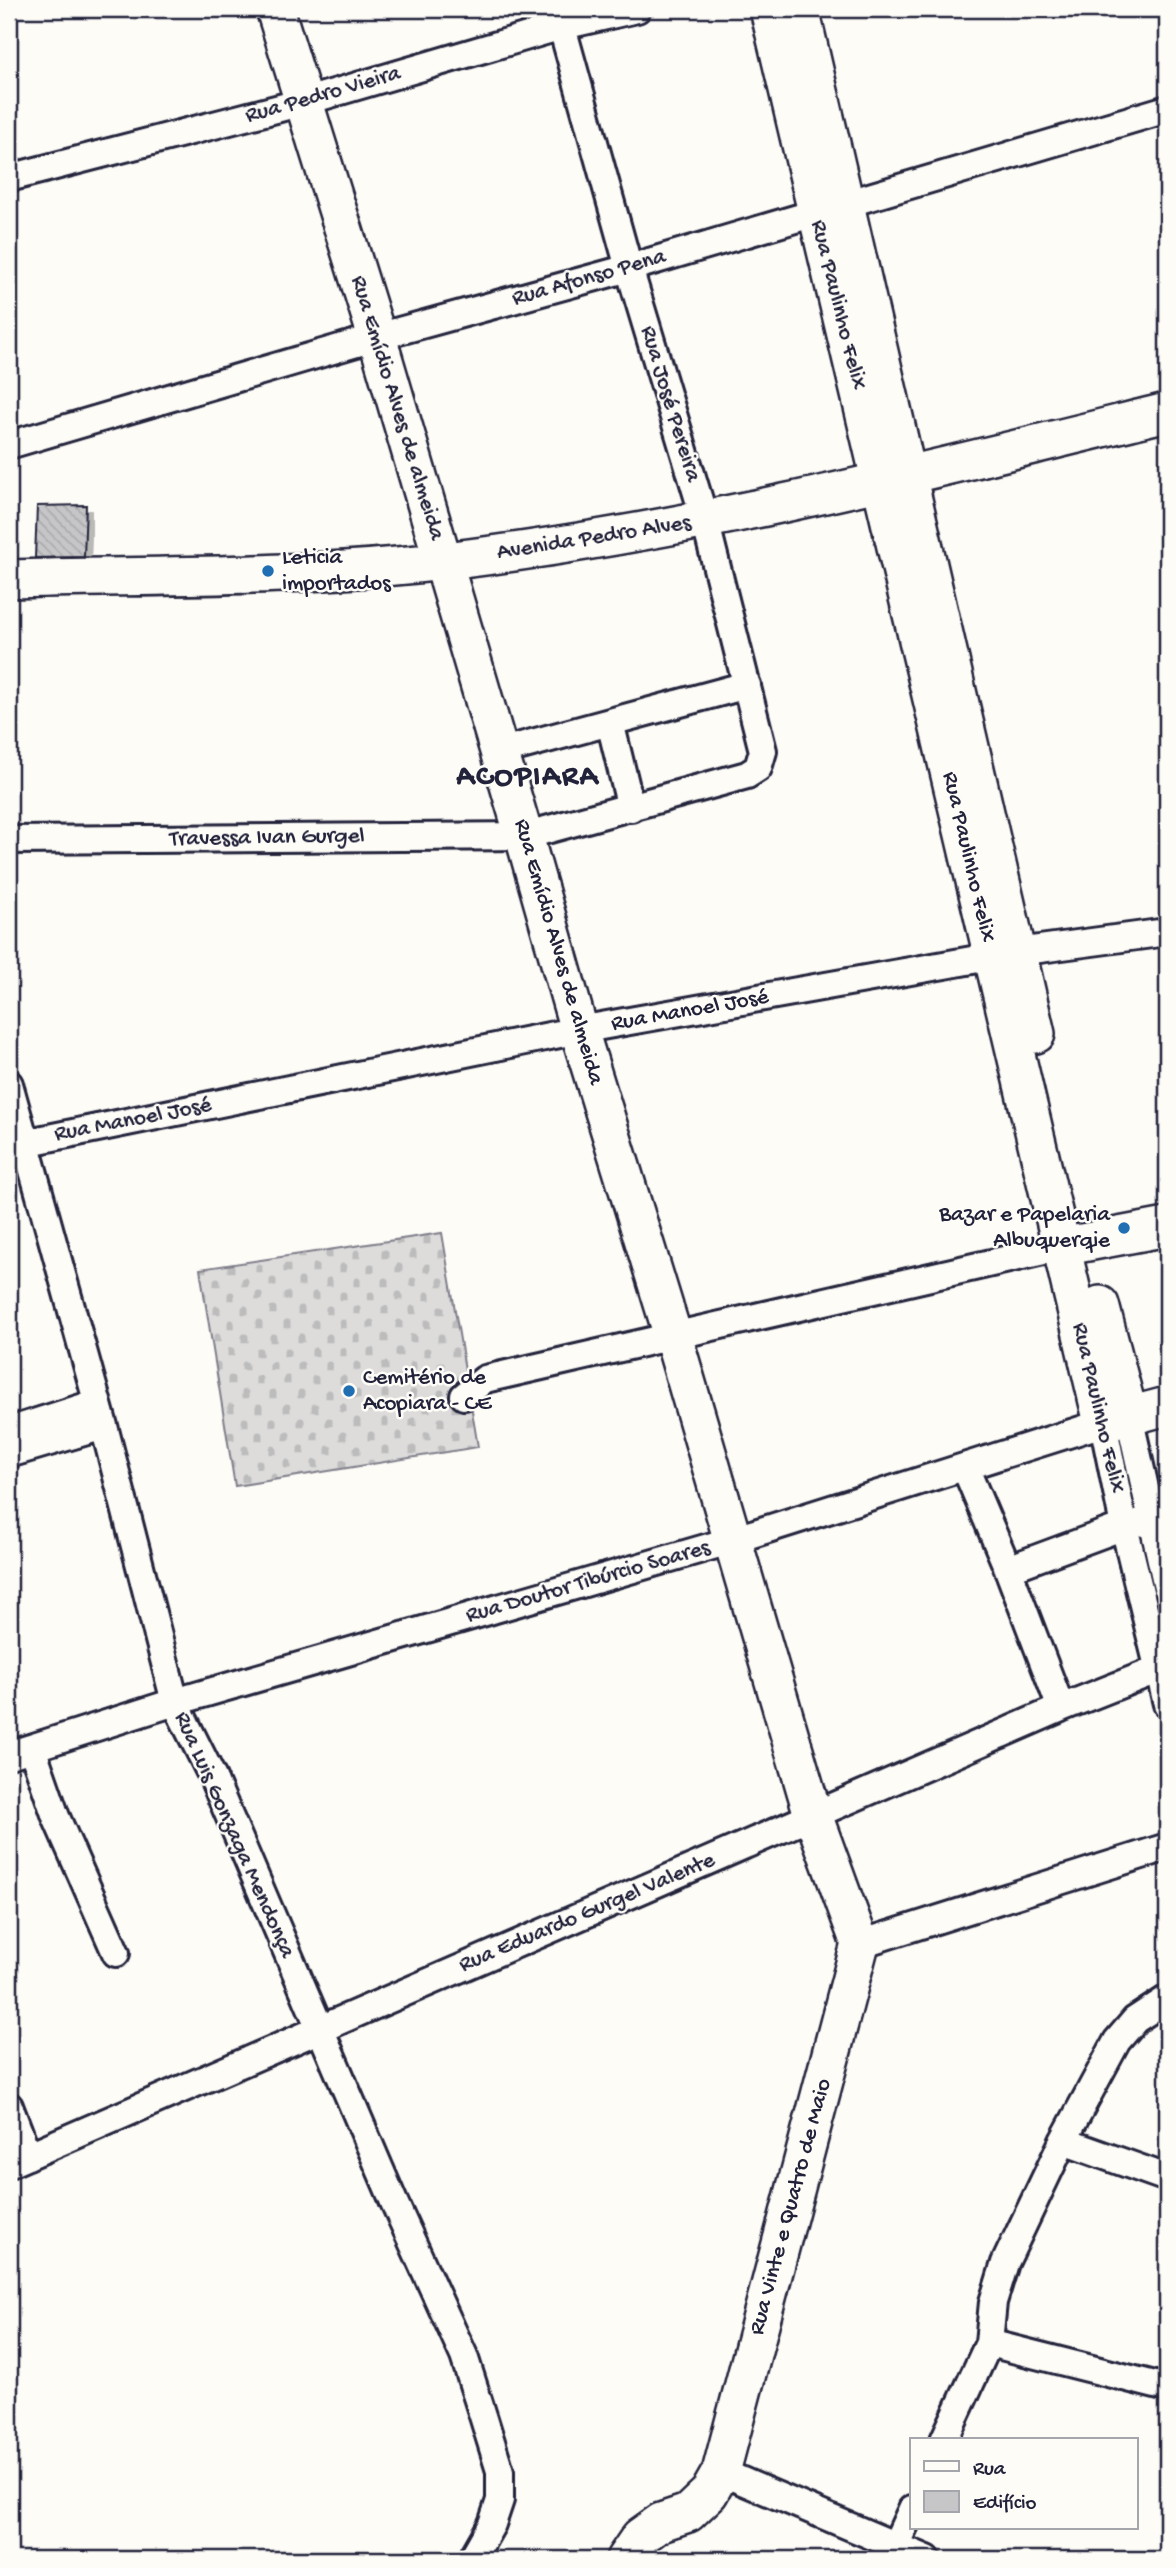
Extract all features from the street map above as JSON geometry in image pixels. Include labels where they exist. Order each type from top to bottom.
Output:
[{"type":"main road","name":"Rua Emídio Alves de almeida","points":[[275,9],[377,337],[579,1030],[674,1336],[813,1815]]},
{"type":"main road","name":"Rua Paulinho Felix","points":[[769,9],[830,208],[1004,954],[1116,1419]]},
{"type":"main road","name":"Rua Paulinho Felix","points":[[800,9],[830,208]]},
{"type":"main road","name":"Avenida Pedro Alves","points":[[9,579],[283,573],[442,561],[534,549],[705,520],[894,480],[1167,412]]},
{"type":"main road","points":[[1073,1244],[1167,1227]]},
{"type":"main road","name":"Rua Doutor Tibúrcio Soares","points":[[1116,1419],[1167,1406]]},
{"type":"main road","points":[[813,1815],[860,1944]]},
{"type":"main road","name":"Rua Vinte e Quatro de Maio","points":[[625,2559],[640,2536],[661,2522],[688,2513],[709,2493],[721,2472],[860,1944]]},
{"type":"street","name":"Rua Pedro Vieira","points":[[9,178],[303,102],[560,17],[637,9]]},
{"type":"street","name":"Rua José Pereira","points":[[524,836],[747,775],[758,768],[763,751],[705,520],[629,268],[560,17]]},
{"type":"street","name":"Rua Afonso Pena","points":[[9,444],[377,337],[629,268],[1167,108]]},
{"type":"street","points":[[499,752],[747,685]]},
{"type":"street","points":[[610,722],[631,808]]},
{"type":"street","name":"Travessa Ivan Gurgel","points":[[9,839],[524,836]]},
{"type":"street","name":"Rua Manoel José","points":[[16,1144],[579,1030],[1004,954],[1167,932]]},
{"type":"street","name":"Rua Luis Gonzaga Mendonça","points":[[9,1084],[16,1144],[100,1415],[175,1702],[213,1778],[319,2029],[464,2356],[500,2471],[500,2500],[492,2524],[472,2559]]},
{"type":"street","points":[[464,1396],[485,1380],[1073,1244]]},
{"type":"street","points":[[9,1431],[100,1415]]},
{"type":"street","points":[[9,1454],[100,1415]]},
{"type":"street","name":"Rua Doutor Tibúrcio Soares","points":[[20,1751],[175,1702],[733,1540],[1116,1419]]},
{"type":"street","name":"Rua Paulinho Felix","points":[[1116,1419],[1151,1521],[1167,1587]]},
{"type":"street","name":"Rua Paulinho Felix","points":[[1116,1419],[1124,1526],[1163,1668],[1167,1704]]},
{"type":"street","points":[[965,1467],[1008,1569],[1061,1708]]},
{"type":"street","points":[[1008,1569],[1124,1526],[1151,1521]]},
{"type":"street","name":"Rua Eduardo Gurgel Valente","points":[[19,2160],[1061,1708],[1163,1668]]},
{"type":"street","points":[[20,1751],[56,1817],[116,1953]]},
{"type":"street","points":[[860,1944],[1167,1847]]},
{"type":"street","points":[[944,2438],[989,2343],[993,2302],[1005,2263],[1063,2141],[1117,2041],[1136,2020],[1167,1999]]},
{"type":"street","points":[[9,2106],[19,2160]]},
{"type":"street","points":[[1063,2141],[1167,2178]]},
{"type":"street","points":[[989,2343],[1167,2388]]},
{"type":"street","points":[[721,2472],[927,2559]]},
{"type":"street","points":[[895,2544],[910,2513]]},
{"type":"green space","points":[[442,1233],[478,1447],[235,1486],[200,1269]]},
{"type":"building","points":[[86,505],[84,557],[35,558],[37,506]]},
{"type":"place","name":"Leticia importados","points":[[268,571]]},
{"type":"place","name":"Bazar e Papelaria Albuquerqie","points":[[1124,1228]]},
{"type":"place","name":"Cemitério de Acopiara - CE","points":[[349,1391]]},
{"type":"district","name":"ACOPIARA","points":[[528,778]]}]
